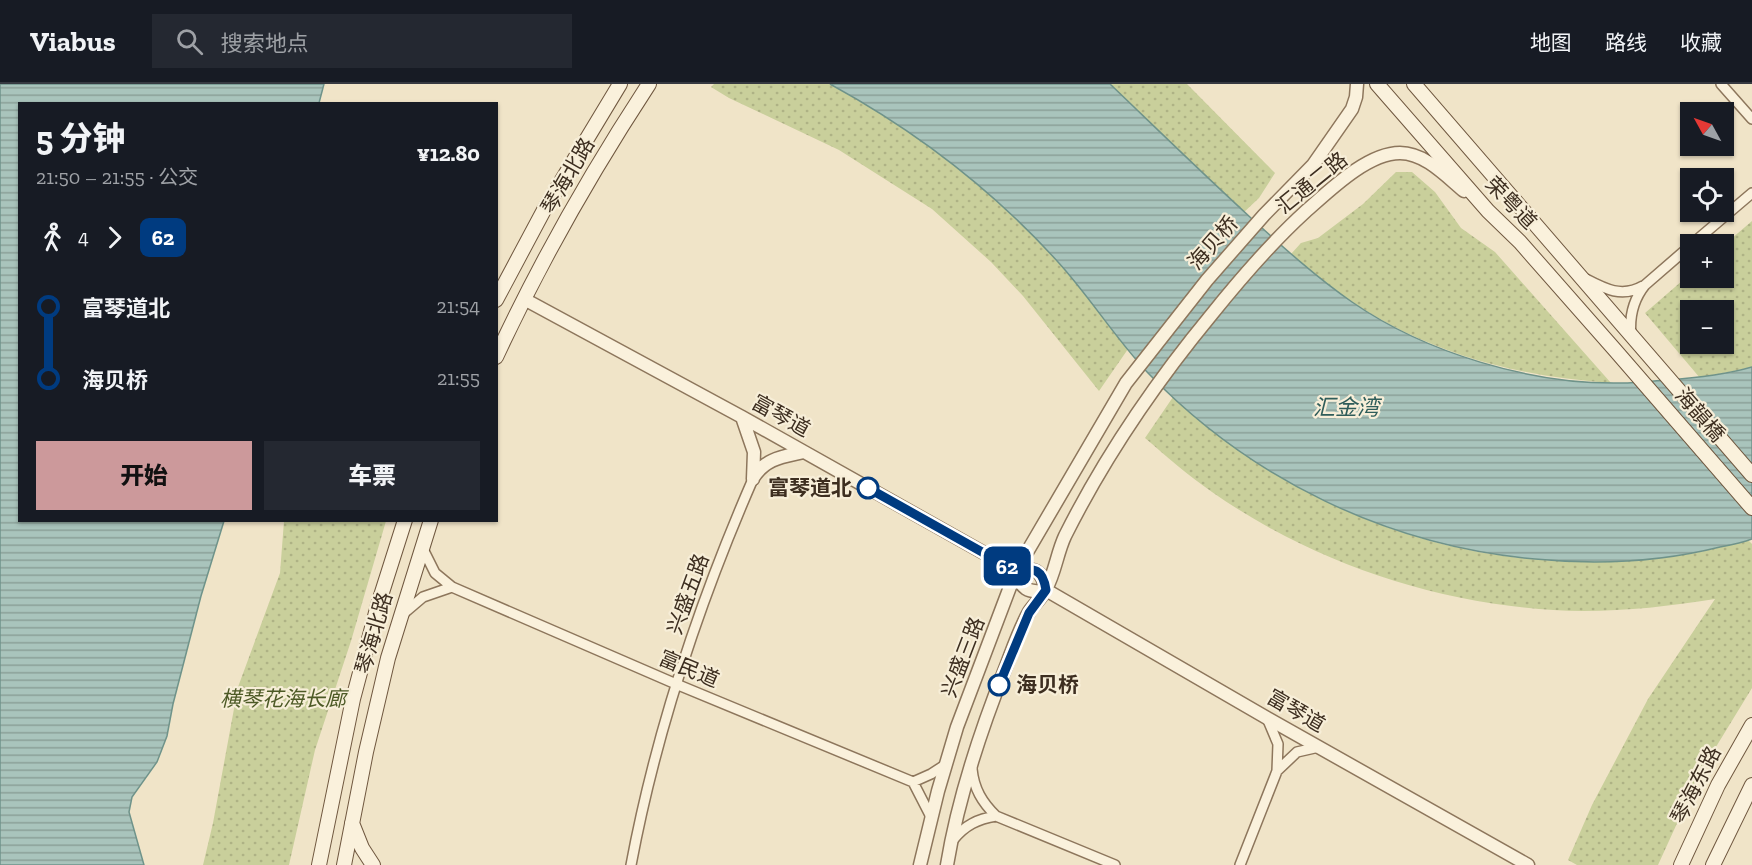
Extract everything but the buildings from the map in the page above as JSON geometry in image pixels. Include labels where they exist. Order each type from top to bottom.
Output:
[{"type":"main road","name":"琴海北路","points":[[498,296],[565,172],[620,84]]},
{"type":"main road","name":"琴海北路","points":[[498,353],[586,185],[649,84]]},
{"type":"main road","name":"荣粤道","points":[[1377,84],[1488,211],[1520,242],[1615,350]]},
{"type":"main road","name":"荣粤道","points":[[1414,84],[1631,336]]},
{"type":"main road","name":"海韻橋","points":[[1631,336],[1752,475]]},
{"type":"main road","name":"海韻橋","points":[[1615,350],[1752,508]]},
{"type":"main road","name":"琴海北路","points":[[319,865],[353,699],[378,605],[404,522]]},
{"type":"main road","name":"琴海北路","points":[[344,865],[377,705],[399,618],[430,522]]},
{"type":"main road","name":"琴海东路","points":[[1681,865],[1718,785],[1752,725]]},
{"type":"main road","points":[[1713,865],[1752,785]]},
{"type":"main road","points":[[352,823],[362,848],[373,865]]},
{"type":"street","name":"汇通二路","points":[[1264,215],[1313,165],[1336,134],[1352,109],[1357,84]]},
{"type":"street","points":[[1721,84],[1752,119]]},
{"type":"street","name":"汇通二路","points":[[1146,398],[1226,296],[1283,232],[1336,184],[1384,155],[1400,153],[1424,159],[1488,211]]},
{"type":"street","points":[[1704,234],[1752,193]]},
{"type":"street","name":"海贝桥","points":[[1126,383],[1179,314],[1264,215]]},
{"type":"street","points":[[1582,277],[1612,292],[1633,291],[1645,285],[1680,255]]},
{"type":"street","points":[[1631,336],[1632,309],[1645,285]]},
{"type":"street","name":"富琴道","points":[[525,298],[1016,571]]},
{"type":"street","name":"兴盛三路","points":[[920,865],[945,765],[970,690],[1016,571],[1126,383]]},
{"type":"street","name":"兴盛三路","points":[[947,865],[971,765],[1012,650],[1029,613],[1046,590],[1064,539],[1083,503],[1146,398]]},
{"type":"street","points":[[742,417],[754,452],[753,479]]},
{"type":"street","points":[[753,479],[761,467],[773,459],[804,452]]},
{"type":"street","name":"兴盛五路","points":[[632,865],[653,769],[676,684],[711,580],[753,479]]},
{"type":"street","points":[[422,547],[435,573],[452,587]]},
{"type":"street","points":[[1032,569],[1039,572],[1044,579],[1046,590],[1032,592],[1024,588],[1019,583],[1016,571],[1032,569]]},
{"type":"street","points":[[399,618],[423,597],[452,587]]},
{"type":"street","name":"富民道","points":[[452,587],[676,684],[913,782]]},
{"type":"street","name":"富琴道","points":[[1046,590],[1528,865]]},
{"type":"street","points":[[1240,865],[1277,771],[1278,744],[1267,718]]},
{"type":"street","points":[[1277,771],[1297,752],[1319,747]]},
{"type":"street","points":[[931,817],[913,782],[945,765]]},
{"type":"street","points":[[971,765],[978,794],[996,816],[1115,865]]},
{"type":"street","points":[[951,843],[959,832],[970,824],[983,818],[996,816]]},
{"type":"green space","points":[[714,84],[1187,84],[1275,173],[1259,198],[1207,247],[1146,323],[1099,391],[1023,296],[991,262],[932,209],[839,150],[729,98],[711,87]]},
{"type":"green space","points":[[1396,172],[1412,172],[1435,192],[1461,228],[1495,252],[1611,383],[1566,379],[1522,371],[1480,361],[1439,347],[1400,330],[1362,308],[1326,283],[1291,254],[1301,243],[1318,238],[1363,204]]},
{"type":"green space","points":[[1752,221],[1752,367],[1700,378],[1645,313],[1680,283],[1680,288],[1734,288],[1734,236]]},
{"type":"green space","points":[[1173,397],[1227,441],[1283,478],[1342,509],[1402,533],[1466,549],[1531,559],[1598,562],[1678,556],[1748,540],[1752,544],[1752,688],[1700,773],[1658,865],[1577,865],[1568,860],[1592,805],[1648,699],[1715,599],[1616,610],[1583,611],[1534,608],[1437,593],[1343,563],[1254,519],[1203,486],[1145,438]]},
{"type":"green space","name":"横琴花海长廊","points":[[284,522],[386,522],[351,641],[315,750],[289,865],[203,865],[238,687],[280,573]]},
{"type":"water","points":[[0,84],[324,84],[319,102],[18,102],[18,522],[224,522],[201,596],[167,736],[157,762],[132,797],[129,812],[144,865],[0,865]]},
{"type":"water","name":"汇金湾","points":[[830,84],[1110,84],[1233,201],[1313,272],[1352,302],[1381,320],[1446,351],[1517,372],[1588,382],[1628,383],[1689,378],[1752,367],[1752,539],[1697,552],[1651,559],[1581,562],[1535,559],[1480,552],[1427,539],[1375,522],[1325,501],[1277,475],[1231,445],[1188,411],[1148,373],[1070,275],[1007,210],[952,163],[923,142],[893,121]]},
{"type":"bus line","name":"62","points":[[868,488],[1016,571],[1032,569],[1039,572],[1044,579],[1046,590],[1029,613],[999,685]]},
{"type":"place","name":"富琴道北","points":[[868,488]]},
{"type":"place","name":"海贝桥","points":[[999,685]]}]
